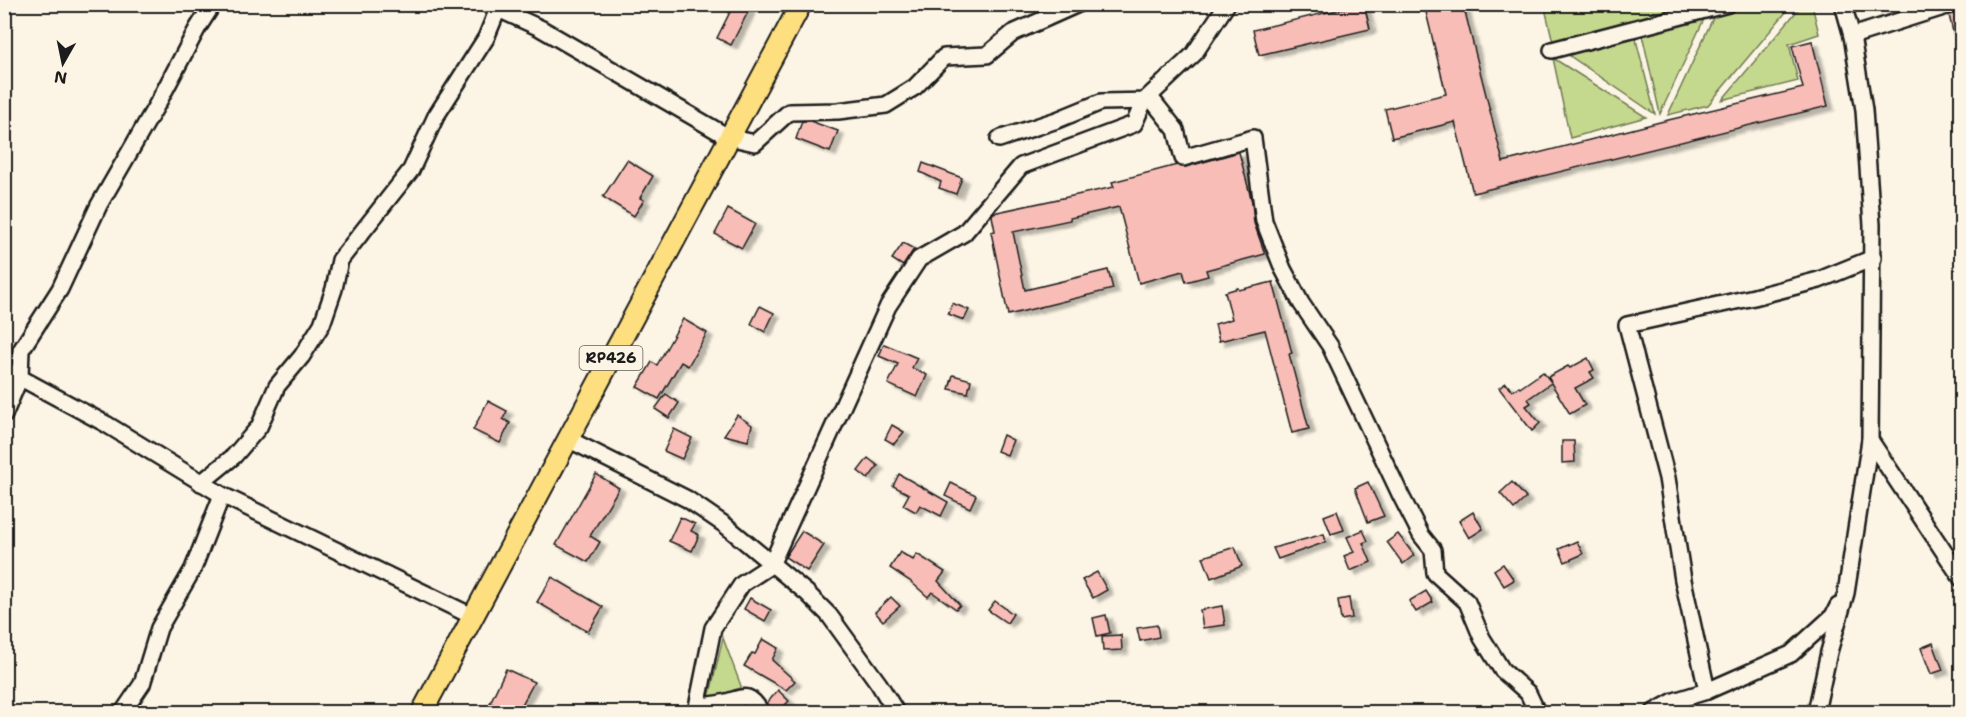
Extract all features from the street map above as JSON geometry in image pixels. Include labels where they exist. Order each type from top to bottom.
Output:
[{"type":"main road","name":"RP426","points":[[422,712],[801,4]]},
{"type":"street","points":[[4,415],[20,377],[21,350],[60,289],[99,205],[213,4]]},
{"type":"street","points":[[201,483],[234,456],[258,427],[277,386],[302,356],[322,324],[334,289],[340,260],[411,170],[436,116],[486,38],[495,6],[540,28],[728,137],[755,143],[789,112],[838,111],[886,105],[915,87],[944,57],[987,55],[1013,33],[1078,4]]},
{"type":"street","points":[[697,711],[713,628],[742,584],[771,565],[888,306],[919,259],[963,233],[1021,166],[1134,124],[1144,102],[1194,54],[1227,4]]},
{"type":"street","points":[[1552,50],[1728,4]]},
{"type":"street","points":[[1816,712],[1829,652],[1846,593],[1870,441],[1873,258],[1864,110],[1852,36],[1843,4]]},
{"type":"street","points":[[1852,36],[1953,4]]},
{"type":"street","points":[[999,140],[1058,120],[1101,102],[1153,101],[1176,130],[1183,158],[1253,138],[1264,221],[1283,269],[1301,303],[1330,346],[1406,506],[1421,535],[1433,550],[1435,573],[1467,602],[1482,638],[1502,670],[1528,693],[1537,712]]},
{"type":"street","points":[[1707,691],[1683,580],[1667,478],[1627,325],[1743,300],[1819,280],[1873,258]]},
{"type":"street","points":[[4,369],[106,424],[222,495],[474,617]]},
{"type":"street","points":[[568,440],[687,499],[725,525],[807,593],[829,615],[879,684],[896,712]]},
{"type":"street","points":[[1870,441],[1962,579]]},
{"type":"street","points":[[123,712],[142,684],[159,628],[193,569],[222,495]]},
{"type":"street","points":[[1654,712],[1674,701],[1707,691],[1791,654],[1833,616],[1846,593]]},
{"type":"street","points":[[697,711],[705,705],[746,697],[755,701],[761,712]]},
{"type":"green space","points":[[1544,4],[1707,5],[1553,42]]},
{"type":"green space","points":[[1752,5],[1792,5],[1708,105],[1668,115],[1714,16]]},
{"type":"green space","points":[[1802,5],[1812,5],[1819,34],[1789,44],[1798,81],[1722,100]]},
{"type":"green space","points":[[1705,17],[1660,114],[1642,34]]},
{"type":"green space","points":[[1635,36],[1655,114],[1567,54]]},
{"type":"green space","points":[[1553,58],[1646,117],[1570,138]]},
{"type":"green space","points":[[723,638],[741,686],[739,693],[709,698]]},
{"type":"building","points":[[734,4],[752,4],[731,45],[717,38]]},
{"type":"building","points":[[1364,4],[1370,29],[1259,55],[1253,30]]},
{"type":"building","points":[[1424,4],[1463,4],[1503,162],[1803,88],[1792,46],[1812,41],[1828,106],[1473,193],[1455,122],[1392,138],[1385,109],[1446,94]]},
{"type":"building","points":[[1962,11],[1962,48],[1957,49],[1949,15]]},
{"type":"building","points":[[802,121],[810,121],[838,131],[830,152],[796,139]]},
{"type":"building","points":[[1239,152],[1252,202],[1254,223],[1265,254],[1206,270],[1208,276],[1186,282],[1183,271],[1139,283],[1119,207],[1070,218],[1070,220],[1013,232],[1025,290],[1108,270],[1113,289],[1008,315],[991,232],[995,231],[993,213],[1114,187],[1112,182],[1177,165],[1186,167]]},
{"type":"building","points":[[627,160],[653,176],[640,198],[644,200],[634,216],[603,197]]},
{"type":"building","points":[[923,163],[962,178],[956,194],[939,188],[941,182],[920,172]]},
{"type":"building","points":[[728,209],[755,224],[742,248],[715,234]]},
{"type":"building","points":[[903,243],[914,249],[903,266],[892,259]]},
{"type":"building","points":[[1273,282],[1309,429],[1292,433],[1265,330],[1219,341],[1215,324],[1232,319],[1225,292]]},
{"type":"building","points":[[952,303],[969,310],[964,320],[948,314]]},
{"type":"building","points":[[760,306],[774,313],[765,332],[751,324]]},
{"type":"building","points":[[683,319],[707,333],[688,366],[681,362],[659,399],[637,387],[652,362],[657,365]]},
{"type":"building","points":[[884,344],[917,358],[912,368],[927,375],[917,397],[888,384],[898,364],[879,356]]},
{"type":"building","points":[[1588,358],[1594,370],[1590,372],[1594,378],[1575,388],[1585,405],[1570,414],[1551,383],[1528,399],[1531,403],[1526,406],[1540,423],[1532,431],[1499,388],[1506,383],[1512,391],[1543,372],[1551,382],[1548,377]]},
{"type":"building","points":[[953,375],[971,380],[968,393],[949,389]]},
{"type":"building","points":[[666,394],[679,403],[669,418],[655,409]]},
{"type":"building","points":[[488,401],[507,411],[503,419],[510,423],[500,443],[473,430]]},
{"type":"building","points":[[737,415],[752,425],[748,441],[724,435]]},
{"type":"building","points":[[892,425],[904,432],[894,444],[885,439]]},
{"type":"building","points":[[674,429],[692,438],[682,459],[664,451]]},
{"type":"building","points":[[1003,435],[1013,440],[1007,455],[997,451]]},
{"type":"building","points":[[1562,441],[1574,441],[1575,462],[1562,463]]},
{"type":"building","points":[[868,458],[878,466],[868,479],[858,471]]},
{"type":"building","points":[[596,474],[619,488],[590,536],[600,542],[588,562],[556,545]]},
{"type":"building","points":[[899,474],[948,502],[941,516],[920,505],[916,512],[903,505],[909,494],[893,486]]},
{"type":"building","points":[[1368,482],[1384,516],[1368,522],[1355,488]]},
{"type":"building","points":[[1512,482],[1526,498],[1514,509],[1500,493]]},
{"type":"building","points":[[951,483],[976,495],[970,508],[945,496]]},
{"type":"building","points":[[1337,511],[1344,530],[1331,534],[1324,516]]},
{"type":"building","points":[[1473,512],[1483,529],[1469,538],[1459,521]]},
{"type":"building","points":[[680,517],[695,524],[691,531],[699,535],[692,551],[669,541]]},
{"type":"building","points":[[1363,530],[1368,541],[1363,543],[1371,562],[1350,571],[1344,556],[1354,552],[1347,537]]},
{"type":"building","points":[[802,531],[824,545],[807,571],[785,557]]},
{"type":"building","points":[[1324,534],[1326,542],[1278,559],[1273,548]]},
{"type":"building","points":[[1398,534],[1414,555],[1403,564],[1387,542]]},
{"type":"building","points":[[1577,541],[1583,554],[1565,562],[1559,549]]},
{"type":"building","points":[[1235,547],[1242,566],[1211,578],[1203,557]]},
{"type":"building","points":[[900,552],[913,560],[917,554],[945,572],[938,581],[960,605],[956,609],[932,592],[928,597],[890,568]]},
{"type":"building","points":[[1503,564],[1514,580],[1504,586],[1494,570]]},
{"type":"building","points":[[1097,572],[1107,590],[1093,598],[1082,580]]},
{"type":"building","points":[[552,577],[603,607],[588,632],[537,602]]},
{"type":"building","points":[[1426,591],[1433,602],[1416,612],[1409,601]]},
{"type":"building","points":[[891,597],[900,606],[883,621],[875,612]]},
{"type":"building","points":[[750,598],[771,610],[765,621],[744,609]]},
{"type":"building","points":[[1349,598],[1352,618],[1341,620],[1338,600]]},
{"type":"building","points":[[995,601],[1013,614],[1007,623],[988,610]]},
{"type":"building","points":[[1222,606],[1225,625],[1203,628],[1200,610]]},
{"type":"building","points":[[1106,615],[1110,633],[1097,636],[1093,618]]},
{"type":"building","points":[[1157,625],[1159,637],[1140,641],[1137,628]]},
{"type":"building","points":[[1121,635],[1122,650],[1103,651],[1102,636]]},
{"type":"building","points":[[763,639],[778,648],[772,660],[795,681],[786,690],[744,666],[752,653],[755,654]]},
{"type":"building","points":[[1933,643],[1943,670],[1931,674],[1921,648]]},
{"type":"building","points":[[506,669],[534,682],[518,712],[510,712],[490,703]]},
{"type":"building","points":[[778,690],[789,701],[778,712],[775,712],[767,703]]}]
